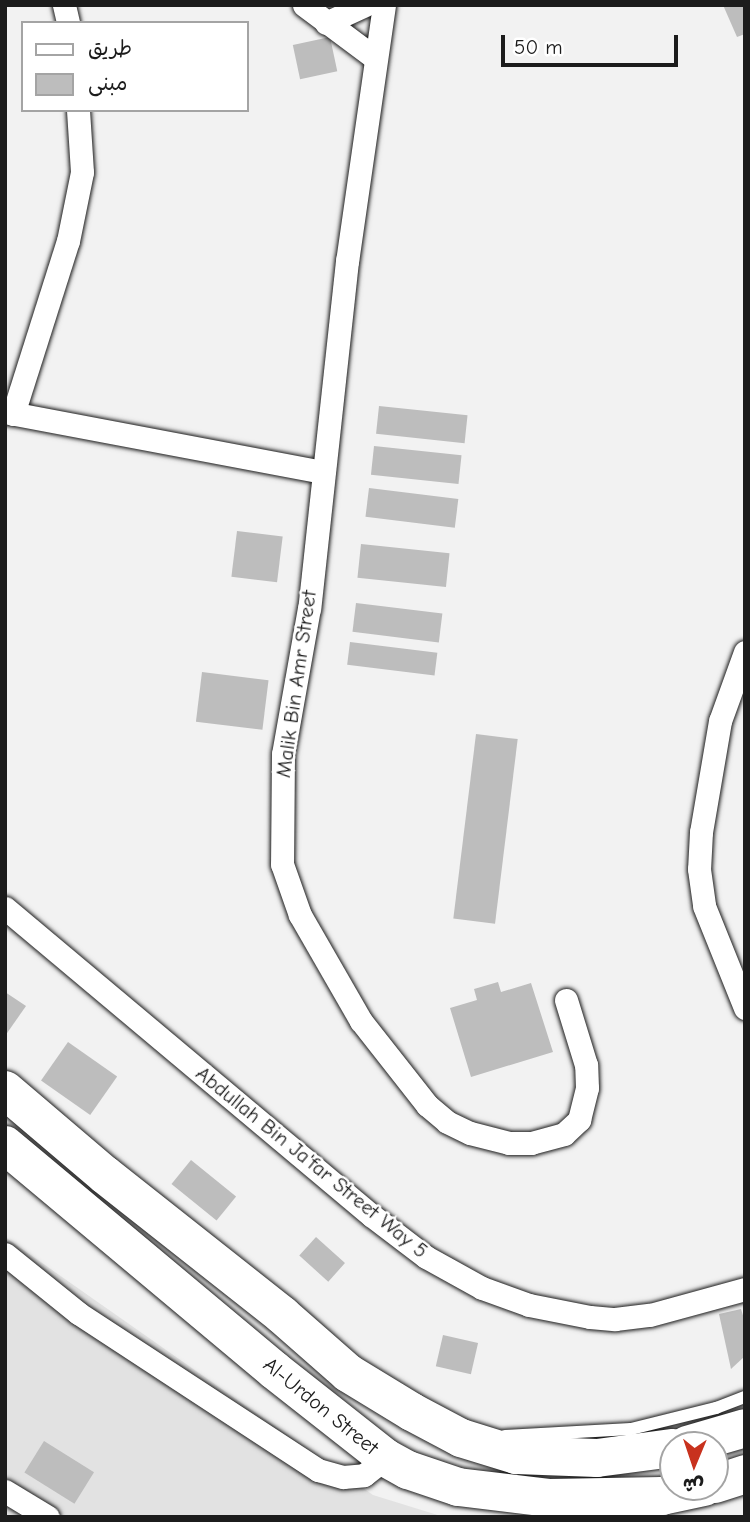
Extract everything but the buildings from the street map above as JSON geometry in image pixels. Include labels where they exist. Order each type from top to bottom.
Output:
[{"type":"highway","name":"Al-Urdon Street","points":[[5,1090],[105,1175],[282,1315],[348,1373],[461,1438],[516,1455],[540,1458],[597,1458],[659,1450]]},
{"type":"highway","name":"Al-Urdon Street","points":[[5,1145],[77,1208],[386,1458],[431,1480],[501,1495],[606,1499],[659,1496]]},
{"type":"highway","points":[[77,1208],[105,1175]]},
{"type":"street","points":[[304,5],[375,58]]},
{"type":"street","points":[[326,23],[365,5]]},
{"type":"street","name":"Malik Bin Amr Street","points":[[384,5],[346,261],[309,608],[283,754],[282,864],[300,915],[361,1021],[427,1105],[447,1122],[488,1140],[531,1143],[564,1134],[579,1120],[587,1088],[586,1065],[566,1000]]},
{"type":"street","points":[[78,112],[82,172],[68,241],[9,413],[323,472]]},
{"type":"street","points":[[745,652],[720,722],[701,832],[699,869],[704,906],[745,1008]]},
{"type":"street","name":"Abdullah Bin Ja'far Street Way 5","points":[[5,908],[371,1215],[426,1257],[482,1288],[565,1313],[615,1319],[650,1315],[745,1289]]},
{"type":"street","points":[[5,1254],[78,1313],[318,1470],[343,1477],[364,1475],[386,1458]]},
{"type":"street","points":[[5,1491],[48,1517]]},
{"type":"lane","points":[[461,1438],[631,1429],[716,1408],[745,1397]]},
{"type":"shaded area","points":[[5,1237],[373,1495],[444,1517],[5,1517]]}]
